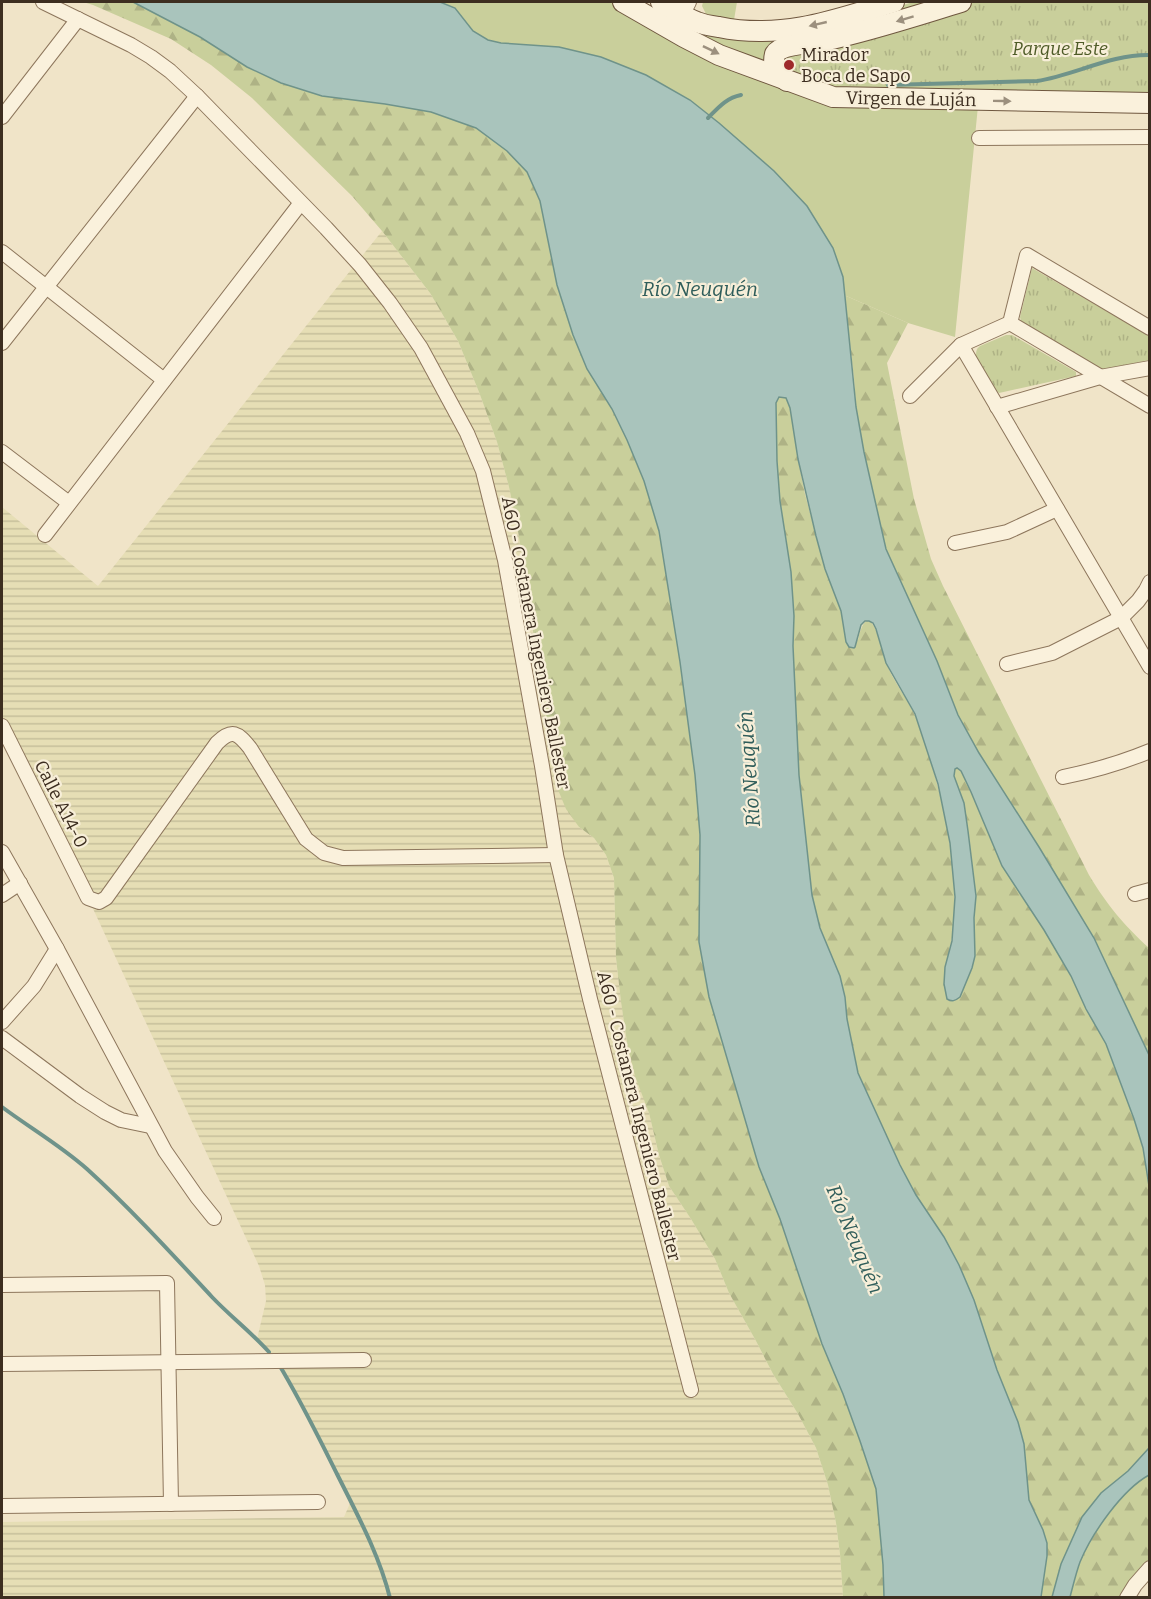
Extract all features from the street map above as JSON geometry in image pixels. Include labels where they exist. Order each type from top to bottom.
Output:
[{"type":"street","name":"A60 - Costanera Ingeniero Ballester","points":[[43,2],[132,45],[170,71],[197,96],[360,265],[421,348],[466,433],[483,471],[505,560],[556,855],[597,1031],[692,1390]]},
{"type":"street","name":"Virgen de Luján","points":[[623,2],[682,16]]},
{"type":"street","name":"Virgen de Luján","points":[[661,2],[682,16],[725,57],[825,95],[842,98],[1149,103]]},
{"type":"street","points":[[682,16],[704,24],[763,33],[823,23],[894,2]]},
{"type":"street","points":[[787,81],[777,73],[774,66],[775,54],[781,47],[852,34],[961,2]]},
{"type":"street","points":[[2,117],[78,19]]},
{"type":"street","points":[[2,343],[197,96]]},
{"type":"street","points":[[979,138],[1149,137]]},
{"type":"street","points":[[45,535],[300,204]]},
{"type":"street","points":[[2,252],[165,380]]},
{"type":"street","points":[[1010,323],[1027,255],[1149,328]]},
{"type":"street","points":[[910,396],[961,345],[1010,323]]},
{"type":"street","points":[[1010,323],[1149,406]]},
{"type":"street","points":[[961,345],[1149,667]]},
{"type":"street","points":[[997,407],[1100,377],[1149,368]]},
{"type":"street","points":[[2,452],[69,504]]},
{"type":"street","points":[[955,543],[1007,532],[1057,509]]},
{"type":"street","points":[[1007,664],[1053,653],[1121,618],[1138,601],[1149,582]]},
{"type":"street","name":"Calle A14-0","points":[[2,726],[88,898],[99,902],[106,898],[217,743],[224,735],[232,733],[241,736],[250,748],[306,839],[324,853],[343,858],[556,855]]},
{"type":"street","points":[[1063,777],[1120,763],[1149,751]]},
{"type":"street","points":[[2,852],[57,949],[150,1126],[165,1151],[214,1218]]},
{"type":"street","points":[[2,896],[20,883]]},
{"type":"street","points":[[1135,894],[1149,890]]},
{"type":"street","points":[[2,1022],[34,986],[57,949]]},
{"type":"street","points":[[2,1038],[105,1112],[121,1120],[150,1126]]},
{"type":"street","points":[[2,1285],[167,1283],[171,1504]]},
{"type":"street","points":[[2,1364],[364,1360]]},
{"type":"street","points":[[2,1506],[318,1502]]},
{"type":"street","points":[[1127,1598],[1149,1568]]},
{"type":"shaded area","points":[[382,231],[430,293],[458,341],[497,442],[518,531],[551,756],[579,827],[594,838],[606,855],[614,878],[616,958],[627,1042],[649,1113],[659,1155],[669,1186],[715,1259],[729,1293],[816,1448],[828,1485],[836,1523],[843,1597],[2,1597],[2,1522],[344,1517],[351,1501],[291,1384],[277,1361],[257,1339],[266,1301],[265,1285],[259,1266],[88,898],[2,726],[2,507],[98,586]]},
{"type":"green space","points":[[83,2],[133,2],[200,37],[247,67],[281,83],[431,112],[476,128],[507,151],[527,172],[540,201],[557,285],[644,481],[659,531],[695,775],[700,835],[699,942],[709,997],[759,1167],[780,1219],[822,1344],[843,1394],[876,1489],[884,1597],[843,1597],[836,1523],[828,1485],[816,1448],[729,1293],[715,1259],[669,1186],[649,1113],[635,1076],[627,1042],[616,958],[614,878],[606,855],[594,838],[579,827],[566,809],[556,785],[518,531],[509,487],[497,442],[458,341],[430,293],[382,231],[352,196],[252,98],[211,65],[171,39]]},
{"type":"green space","points":[[440,2],[612,2],[696,50],[978,106],[955,337],[908,323],[844,295],[843,277],[774,171],[690,100],[646,75],[559,47],[488,40],[473,31],[455,8]]},
{"type":"green space","points":[[703,2],[737,2],[734,20],[706,14],[702,6]]},
{"type":"green space","points":[[913,2],[950,2],[770,66],[695,36],[695,31],[851,21]]},
{"type":"green space","name":"Parque Este","points":[[974,2],[1149,2],[1149,97],[845,93],[787,75],[779,57],[855,38]]},
{"type":"green space","points":[[1032,268],[1149,336],[1149,360],[1104,370],[1021,321]]},
{"type":"green space","points":[[844,295],[908,323],[887,363],[914,499],[931,559],[1089,875],[1116,914],[1149,948],[1149,1055],[1094,938],[979,753],[958,715],[937,661],[886,549],[856,407]]},
{"type":"green space","points":[[1006,335],[1012,335],[1076,372],[1076,376],[999,393],[976,357],[976,352],[980,346]]},
{"type":"green space","points":[[779,397],[786,398],[790,408],[805,494],[825,569],[841,611],[847,642],[858,640],[865,622],[869,621],[872,624],[890,671],[919,725],[934,772],[946,821],[955,896],[953,929],[944,984],[965,985],[975,956],[976,896],[964,804],[954,776],[955,769],[958,768],[1003,866],[1071,976],[1106,1044],[1143,1148],[1150,1186],[1149,1448],[1128,1471],[1061,1564],[1052,1597],[1041,1597],[1043,1530],[1029,1500],[1024,1444],[1018,1422],[959,1265],[900,1165],[858,1073],[845,997],[820,928],[812,895],[799,775],[791,572],[780,501],[777,461],[776,403]]},
{"type":"green space","points":[[1149,1475],[1149,1561],[1138,1572],[1122,1597],[1070,1598],[1080,1562],[1108,1513],[1128,1491]]},
{"type":"water","name":"Río Neuquén","points":[[133,2],[440,2],[455,8],[473,31],[488,40],[559,47],[601,57],[646,75],[690,100],[719,123],[774,171],[807,206],[833,248],[843,277],[856,407],[886,549],[937,661],[958,715],[979,753],[1094,938],[1149,1055],[1149,1186],[1143,1148],[1106,1044],[1071,976],[1002,866],[971,792],[961,771],[957,768],[954,776],[964,803],[976,896],[975,956],[960,997],[954,1001],[947,999],[944,984],[945,967],[952,941],[955,897],[950,843],[938,784],[915,714],[886,663],[873,623],[865,621],[861,625],[854,648],[849,647],[846,642],[841,611],[825,569],[816,536],[798,459],[790,408],[786,398],[779,397],[776,403],[777,461],[780,501],[791,572],[799,775],[812,895],[820,928],[840,976],[858,1073],[900,1165],[959,1265],[1018,1422],[1024,1444],[1029,1500],[1047,1543],[1041,1597],[884,1597],[876,1489],[843,1394],[822,1344],[780,1219],[759,1167],[709,997],[699,942],[700,835],[695,775],[659,531],[644,481],[627,440],[612,409],[587,369],[573,335],[557,285],[540,201],[527,172],[507,151],[476,128],[431,112],[322,96],[281,83],[247,67],[200,37]]},
{"type":"water","points":[[1149,1448],[1149,1475],[1118,1501],[1092,1538],[1080,1562],[1070,1597],[1052,1597],[1061,1564],[1082,1517],[1101,1493],[1128,1471]]},
{"type":"waterway","points":[[888,85],[1037,81],[1107,61],[1150,55]]},
{"type":"waterway","points":[[708,118],[727,101],[741,95]]},
{"type":"waterway","points":[[2,1107],[56,1144],[87,1169],[269,1352]]},
{"type":"waterway","points":[[278,1363],[309,1418],[360,1519],[374,1550],[390,1598]]},
{"type":"place","name":"Mirador Boca de Sapo","points":[[789,65]]}]
